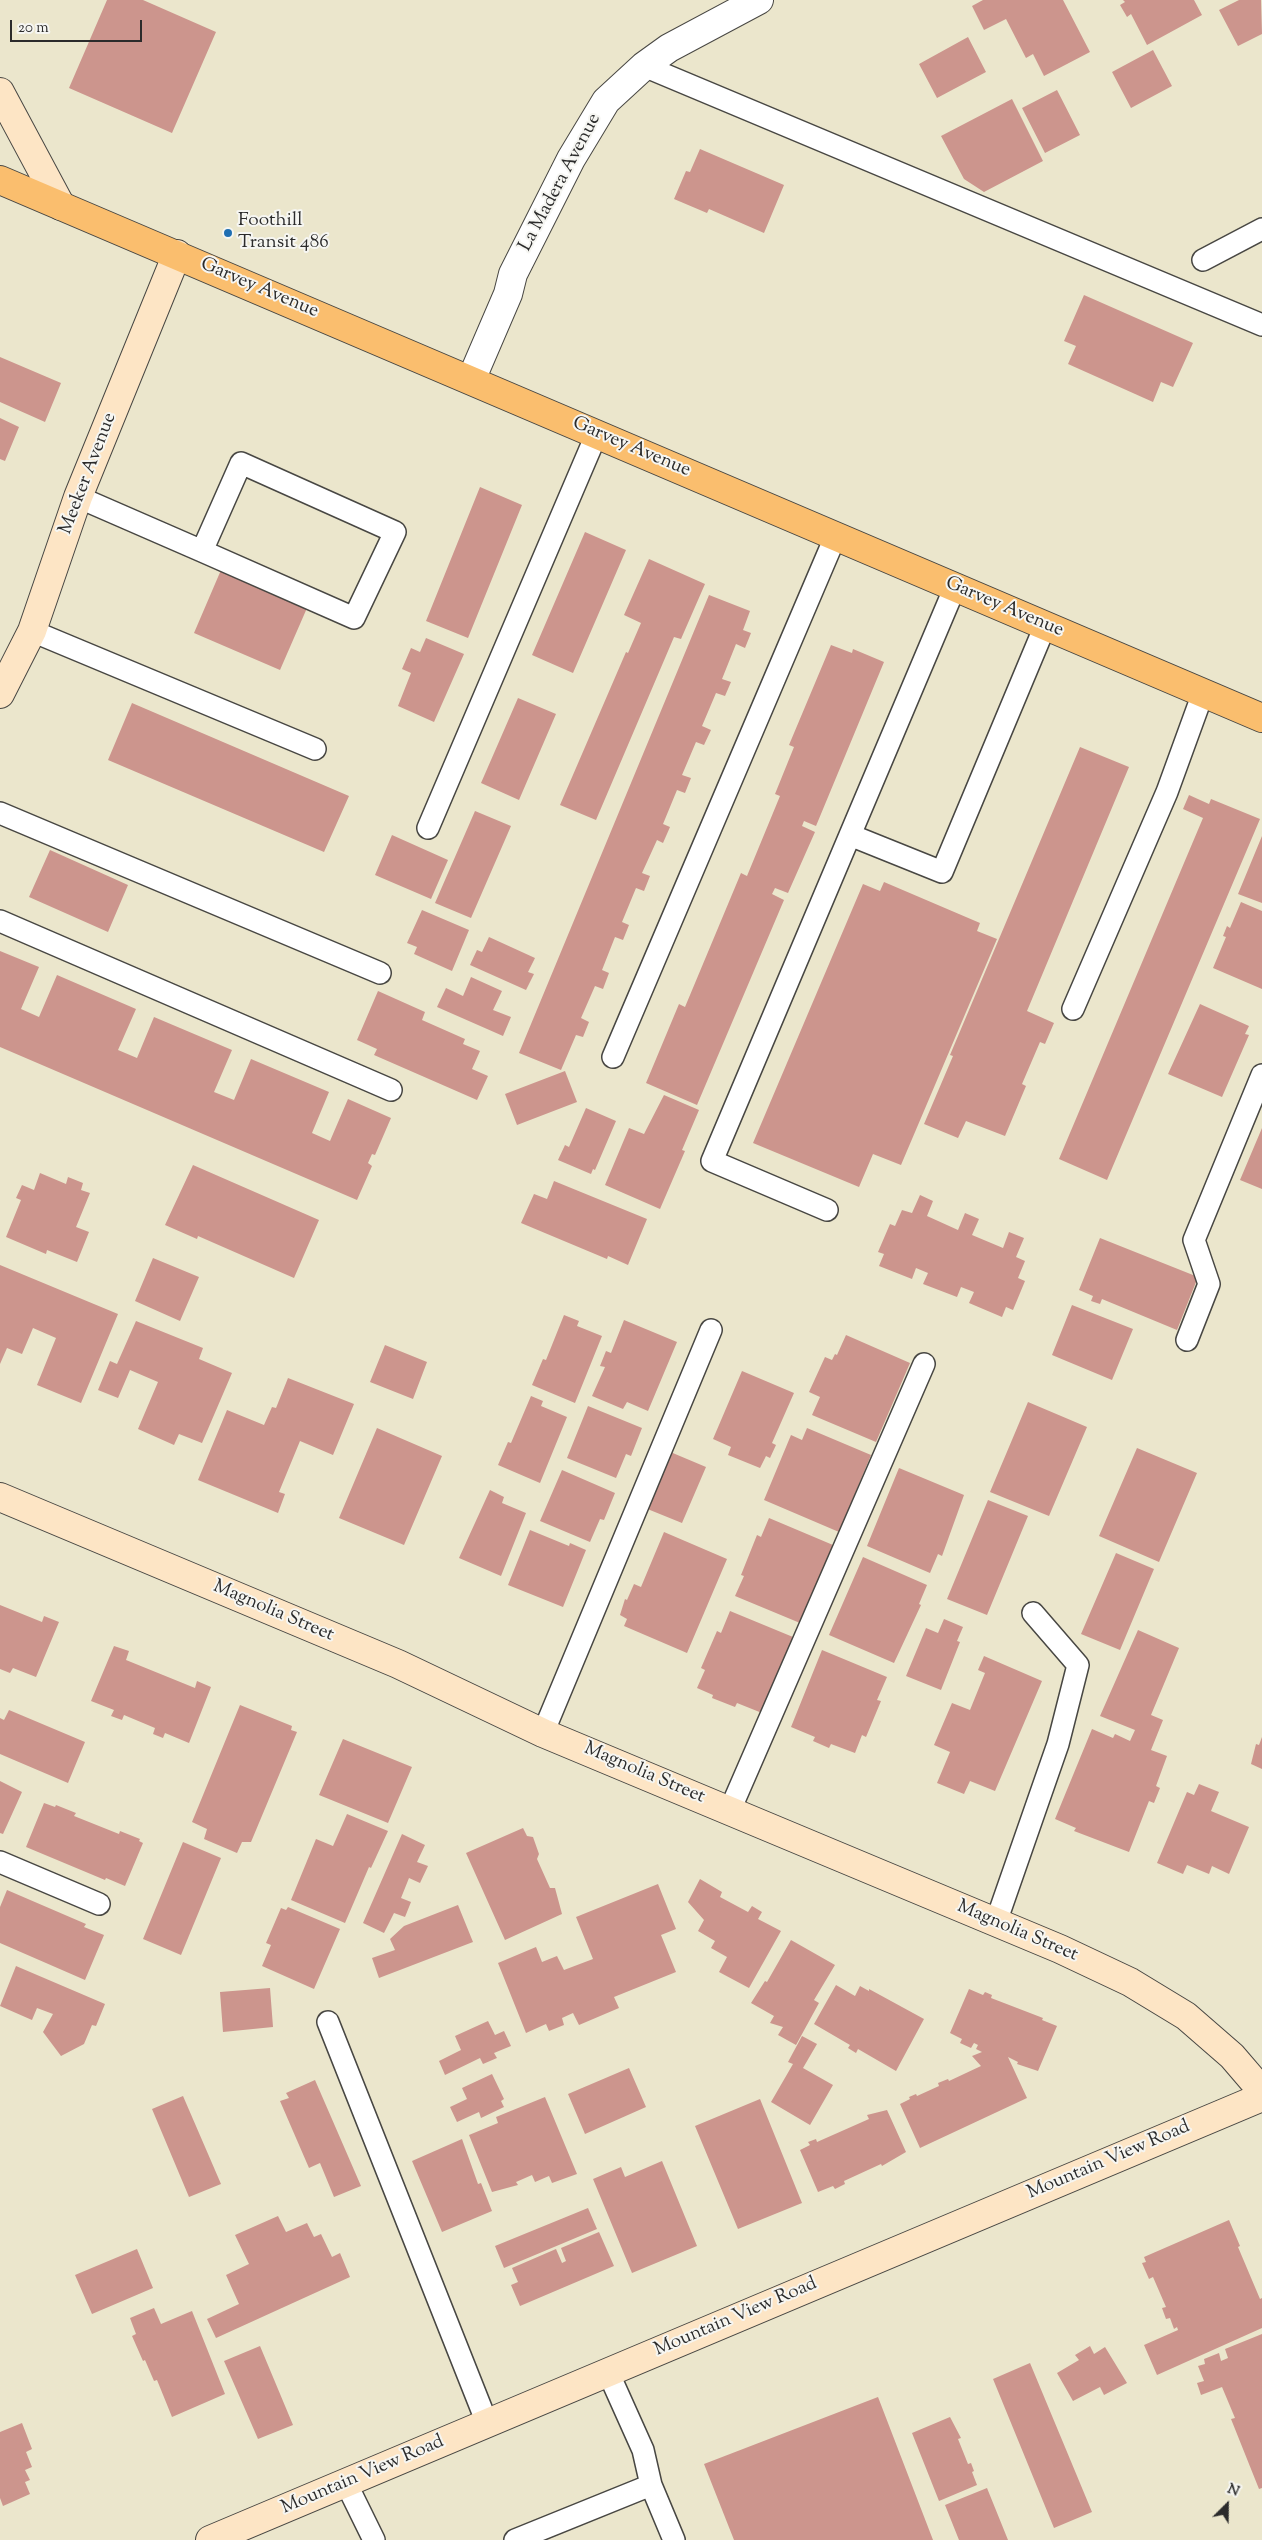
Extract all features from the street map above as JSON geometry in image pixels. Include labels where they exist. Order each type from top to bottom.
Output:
[{"type":"main road","name":"Garvey Avenue","points":[[0,180],[1262,718]]},
{"type":"street","name":"La Madera Avenue","points":[[471,380],[508,294],[513,274],[571,159],[606,101],[644,66],[669,48],[759,0]]},
{"type":"street","points":[[0,92],[61,206]]},
{"type":"street","name":"Meeker Avenue","points":[[0,694],[32,631],[78,497],[177,254]]},
{"type":"street","name":"Magnolia Street","points":[[0,1497],[398,1664],[544,1733],[1060,1949],[1130,1982],[1186,2016],[1232,2056],[1262,2091]]},
{"type":"street","name":"Mountain View Road","points":[[223,2538],[346,2482],[1262,2097]]},
{"type":"lane","points":[[644,66],[1262,325]]},
{"type":"lane","points":[[1203,260],[1262,229]]},
{"type":"lane","points":[[428,828],[597,433]]},
{"type":"lane","points":[[78,497],[354,618],[395,532],[242,462],[202,551]]},
{"type":"lane","points":[[613,1057],[836,535]]},
{"type":"lane","points":[[827,1210],[712,1160],[955,587]]},
{"type":"lane","points":[[850,834],[942,872],[1045,626]]},
{"type":"lane","points":[[32,631],[315,749]]},
{"type":"lane","points":[[1073,1009],[1167,792],[1203,693]]},
{"type":"lane","points":[[0,813],[380,973]]},
{"type":"lane","points":[[0,922],[391,1090]]},
{"type":"lane","points":[[1187,1340],[1209,1284],[1194,1240],[1262,1076]]},
{"type":"lane","points":[[544,1733],[711,1330]]},
{"type":"lane","points":[[730,1810],[924,1364]]},
{"type":"lane","points":[[996,1922],[1058,1744],[1078,1665],[1034,1613]]},
{"type":"lane","points":[[0,1862],[99,1904]]},
{"type":"lane","points":[[328,2022],[487,2423]]},
{"type":"lane","points":[[608,2372],[643,2450],[651,2485],[674,2540]]},
{"type":"lane","points":[[346,2482],[374,2540]]},
{"type":"lane","points":[[515,2540],[651,2485]]},
{"type":"building","points":[[107,0],[143,0],[216,32],[172,133],[69,88]]},
{"type":"building","points":[[983,0],[1063,0],[1090,52],[1044,76],[1033,54],[1026,58],[1006,19],[984,30],[972,6]]},
{"type":"building","points":[[1123,0],[1194,0],[1202,15],[1147,45],[1131,14],[1127,17],[1120,5],[1125,2]]},
{"type":"building","points":[[1239,0],[1261,0],[1262,34],[1238,46],[1219,10]]},
{"type":"building","points":[[968,37],[986,72],[937,98],[919,64]]},
{"type":"building","points":[[1153,50],[1172,86],[1131,108],[1112,72]]},
{"type":"building","points":[[1057,90],[1080,135],[1045,153],[1022,108]]},
{"type":"building","points":[[1012,99],[1043,161],[984,192],[964,179],[941,136]]},
{"type":"building","points":[[700,149],[784,185],[764,233],[709,209],[707,213],[674,199],[686,171],[690,172]]},
{"type":"building","points":[[1084,295],[1193,343],[1173,387],[1161,382],[1153,402],[1068,364],[1076,346],[1064,341]]},
{"type":"building","points":[[0,357],[61,383],[45,422],[0,402]]},
{"type":"building","points":[[0,418],[19,427],[5,461],[0,459]]},
{"type":"building","points":[[480,487],[522,505],[468,638],[426,621]]},
{"type":"building","points":[[585,532],[626,550],[573,673],[532,655]]},
{"type":"building","points":[[649,559],[705,584],[681,639],[674,637],[596,820],[560,805],[626,652],[628,653],[641,623],[624,615]]},
{"type":"building","points":[[221,570],[307,608],[280,670],[194,633]]},
{"type":"building","points":[[709,595],[750,611],[743,630],[751,633],[745,648],[736,644],[722,679],[731,682],[725,696],[716,693],[702,726],[711,730],[704,745],[696,742],[682,775],[691,778],[685,793],[677,790],[663,824],[670,827],[663,843],[657,840],[642,873],[650,876],[644,891],[636,888],[622,922],[629,925],[623,940],[615,937],[602,970],[609,973],[603,989],[595,986],[581,1018],[589,1022],[583,1037],[576,1035],[561,1070],[519,1053]]},
{"type":"building","points":[[426,638],[464,654],[434,722],[398,706],[411,673],[402,669],[411,648],[420,652]]},
{"type":"building","points":[[831,645],[852,653],[853,649],[884,662],[816,826],[804,821],[802,826],[815,832],[788,893],[775,888],[772,894],[784,900],[697,1105],[646,1083],[679,1004],[685,1007],[741,873],[747,876],[780,796],[775,794],[794,747],[789,745]]},
{"type":"building","points":[[518,698],[556,714],[519,800],[481,783]]},
{"type":"building","points":[[132,703],[349,796],[324,852],[108,760]]},
{"type":"building","points":[[1080,747],[1129,767],[1027,1011],[1054,1023],[1045,1044],[1040,1042],[1022,1084],[1026,1086],[1005,1136],[966,1121],[958,1138],[924,1124],[953,1056],[950,1055]]},
{"type":"building","points":[[1189,795],[1209,804],[1211,799],[1260,819],[1107,1180],[1059,1159],[1203,818],[1183,809]]},
{"type":"building","points":[[475,811],[511,826],[471,918],[435,903]]},
{"type":"building","points":[[392,835],[448,860],[431,899],[375,875]]},
{"type":"building","points":[[1262,836],[1262,903],[1238,894]]},
{"type":"building","points":[[50,850],[128,885],[108,932],[29,897]]},
{"type":"building","points":[[884,882],[980,923],[977,931],[997,939],[901,1165],[873,1154],[859,1187],[753,1143],[863,884],[880,891]]},
{"type":"building","points":[[1241,902],[1262,911],[1262,989],[1213,968],[1226,937],[1223,936],[1227,926],[1230,928]]},
{"type":"building","points":[[422,910],[469,930],[452,971],[414,954],[417,947],[407,943]]},
{"type":"building","points":[[489,937],[535,958],[528,972],[534,974],[526,990],[470,965],[477,950],[482,952]]},
{"type":"building","points":[[0,951],[39,967],[21,1009],[39,1017],[57,975],[136,1009],[118,1050],[137,1058],[154,1017],[232,1050],[214,1092],[234,1100],[251,1059],[329,1092],[312,1133],[330,1141],[348,1099],[391,1118],[375,1155],[372,1154],[368,1163],[372,1166],[357,1200],[0,1047]]},
{"type":"building","points":[[471,977],[502,991],[493,1010],[511,1017],[503,1036],[437,1007],[446,988],[463,996]]},
{"type":"building","points":[[378,991],[425,1012],[422,1020],[465,1039],[463,1044],[480,1051],[472,1069],[488,1076],[477,1100],[374,1055],[377,1049],[357,1040]]},
{"type":"building","points":[[1200,1004],[1249,1026],[1245,1034],[1249,1035],[1222,1097],[1168,1074]]},
{"type":"building","points":[[565,1071],[577,1102],[517,1125],[505,1094]]},
{"type":"building","points":[[664,1095],[699,1110],[682,1150],[685,1151],[660,1209],[605,1185],[629,1128],[644,1134]]},
{"type":"building","points":[[586,1108],[616,1121],[595,1170],[593,1169],[591,1174],[558,1160],[565,1145],[569,1147]]},
{"type":"building","points":[[1262,1128],[1262,1189],[1240,1180]]},
{"type":"building","points":[[193,1165],[319,1220],[294,1278],[198,1236],[197,1239],[165,1225]]},
{"type":"building","points":[[40,1173],[66,1184],[68,1177],[83,1183],[81,1190],[90,1193],[76,1227],[89,1232],[77,1262],[47,1250],[46,1254],[6,1237],[21,1200],[16,1198],[22,1185],[34,1190]]},
{"type":"building","points":[[554,1181],[647,1219],[628,1265],[608,1256],[607,1259],[521,1223],[534,1194],[547,1199]]},
{"type":"building","points":[[920,1195],[933,1201],[927,1216],[958,1230],[965,1213],[979,1219],[972,1235],[1003,1248],[1009,1232],[1024,1238],[1016,1257],[1025,1261],[1018,1278],[1025,1281],[1013,1310],[1006,1307],[1002,1317],[969,1303],[974,1292],[961,1287],[957,1297],[923,1284],[928,1273],[916,1268],[912,1279],[879,1266],[884,1254],[878,1252],[890,1224],[895,1226],[902,1210],[912,1213]]},
{"type":"building","points":[[1100,1238],[1198,1277],[1177,1330],[1102,1299],[1100,1304],[1091,1301],[1093,1296],[1079,1290]]},
{"type":"building","points":[[153,1258],[199,1277],[180,1321],[135,1301]]},
{"type":"building","points":[[0,1265],[118,1314],[81,1403],[37,1385],[56,1338],[33,1328],[22,1354],[7,1348],[0,1364]]},
{"type":"building","points":[[1072,1305],[1133,1329],[1112,1380],[1052,1355]]},
{"type":"building","points":[[564,1315],[579,1321],[577,1326],[602,1336],[575,1403],[532,1385],[543,1359],[546,1360]]},
{"type":"building","points":[[624,1320],[677,1342],[648,1411],[627,1402],[623,1409],[592,1396],[605,1367],[600,1366],[606,1351],[611,1353]]},
{"type":"building","points":[[136,1321],[203,1348],[199,1359],[232,1373],[202,1443],[179,1434],[174,1445],[138,1429],[158,1382],[130,1370],[118,1398],[98,1390],[110,1361],[117,1364]]},
{"type":"building","points":[[846,1335],[910,1363],[876,1442],[812,1415],[820,1397],[809,1392],[825,1357],[832,1360],[835,1354],[837,1355]]},
{"type":"building","points":[[385,1345],[427,1362],[413,1399],[370,1382]]},
{"type":"building","points":[[742,1371],[794,1393],[772,1443],[776,1445],[770,1458],[766,1456],[760,1468],[728,1455],[731,1447],[713,1439]]},
{"type":"building","points":[[288,1378],[354,1404],[333,1455],[300,1441],[279,1492],[285,1494],[278,1513],[198,1480],[227,1410],[264,1425],[272,1407],[276,1408]]},
{"type":"building","points":[[531,1396],[543,1401],[541,1406],[567,1417],[540,1483],[498,1465],[508,1442],[511,1443]]},
{"type":"building","points":[[1028,1402],[1087,1427],[1049,1516],[990,1492]]},
{"type":"building","points":[[588,1406],[642,1428],[631,1456],[626,1454],[616,1478],[567,1458]]},
{"type":"building","points":[[377,1428],[442,1456],[404,1545],[339,1518]]},
{"type":"building","points":[[807,1428],[871,1455],[839,1532],[764,1500],[791,1435],[802,1440]]},
{"type":"building","points":[[1137,1448],[1197,1473],[1159,1562],[1099,1536]]},
{"type":"building","points":[[668,1451],[706,1467],[682,1523],[645,1508]]},
{"type":"building","points":[[899,1468],[964,1495],[942,1556],[938,1554],[930,1573],[867,1546]]},
{"type":"building","points":[[562,1470],[615,1493],[604,1520],[600,1519],[590,1542],[540,1521]]},
{"type":"building","points":[[490,1490],[504,1497],[502,1503],[526,1513],[501,1576],[459,1558]]},
{"type":"building","points":[[988,1500],[1028,1516],[987,1615],[947,1599]]},
{"type":"building","points":[[769,1518],[833,1545],[800,1623],[735,1596],[744,1576],[741,1575],[757,1535],[761,1537]]},
{"type":"building","points":[[530,1530],[569,1546],[570,1543],[586,1550],[563,1607],[508,1585]]},
{"type":"building","points":[[664,1532],[727,1559],[687,1653],[624,1626],[627,1619],[620,1615],[625,1599],[627,1600],[634,1584],[641,1587]]},
{"type":"building","points":[[1116,1553],[1154,1569],[1120,1650],[1081,1634]]},
{"type":"building","points":[[863,1557],[927,1585],[919,1604],[921,1605],[894,1663],[829,1635]]},
{"type":"building","points":[[0,1605],[42,1622],[44,1616],[59,1622],[36,1677],[13,1668],[10,1673],[0,1669]]},
{"type":"building","points":[[730,1611],[793,1637],[762,1713],[737,1703],[735,1707],[712,1698],[713,1695],[697,1688],[705,1670],[701,1668],[717,1631],[721,1633]]},
{"type":"building","points":[[944,1619],[963,1627],[957,1641],[960,1642],[941,1690],[906,1676],[926,1628],[938,1633]]},
{"type":"building","points":[[1138,1630],[1179,1648],[1151,1715],[1163,1720],[1151,1750],[1167,1756],[1156,1786],[1160,1788],[1154,1803],[1149,1801],[1129,1852],[1074,1831],[1076,1828],[1055,1819],[1092,1729],[1113,1738],[1115,1734],[1130,1741],[1135,1730],[1100,1716]]},
{"type":"building","points":[[114,1646],[129,1651],[126,1660],[195,1688],[197,1681],[211,1687],[189,1743],[165,1733],[163,1738],[153,1734],[155,1728],[124,1715],[122,1720],[111,1716],[114,1710],[91,1701]]},
{"type":"building","points":[[822,1650],[887,1677],[877,1700],[881,1701],[866,1737],[862,1735],[855,1753],[831,1744],[829,1748],[813,1741],[815,1737],[791,1727]]},
{"type":"building","points":[[984,1656],[1042,1681],[995,1791],[970,1781],[964,1794],[937,1783],[950,1752],[934,1745],[952,1703],[970,1710],[985,1673],[978,1670]]},
{"type":"building","points":[[240,1705],[292,1726],[291,1730],[297,1732],[251,1842],[242,1842],[237,1853],[204,1839],[207,1829],[192,1822]]},
{"type":"building","points":[[9,1710],[85,1742],[68,1783],[0,1754],[0,1718],[4,1720]]},
{"type":"building","points":[[1262,1737],[1262,1769],[1251,1764],[1256,1744],[1259,1745]]},
{"type":"building","points":[[343,1739],[412,1767],[388,1823],[319,1795]]},
{"type":"building","points":[[0,1781],[22,1792],[3,1834],[0,1833]]},
{"type":"building","points":[[1199,1784],[1219,1792],[1211,1811],[1249,1827],[1229,1874],[1212,1866],[1209,1874],[1187,1865],[1183,1874],[1157,1863],[1187,1792],[1194,1795]]},
{"type":"building","points":[[44,1803],[55,1807],[56,1805],[76,1813],[74,1816],[119,1834],[120,1831],[140,1839],[139,1841],[143,1843],[125,1886],[106,1878],[105,1880],[26,1847]]},
{"type":"building","points":[[347,1814],[388,1831],[371,1868],[369,1867],[345,1923],[291,1900],[316,1839],[333,1846]]},
{"type":"building","points":[[523,1828],[527,1836],[533,1837],[539,1854],[537,1859],[550,1888],[555,1888],[562,1914],[505,1940],[466,1853]]},
{"type":"building","points":[[402,1834],[425,1845],[417,1862],[428,1866],[420,1883],[409,1878],[401,1898],[411,1902],[405,1917],[394,1913],[384,1933],[363,1923]]},
{"type":"building","points":[[183,1842],[221,1858],[181,1955],[143,1939]]},
{"type":"building","points":[[700,1879],[722,1892],[720,1897],[748,1912],[752,1906],[762,1912],[758,1919],[781,1931],[749,1988],[719,1972],[727,1957],[711,1948],[715,1941],[698,1931],[704,1920],[688,1902]]},
{"type":"building","points":[[658,1884],[676,1929],[661,1935],[676,1972],[614,1997],[619,2008],[579,2025],[573,2013],[562,2018],[564,2025],[549,2031],[546,2024],[526,2033],[498,1963],[536,1947],[542,1962],[557,1956],[564,1970],[593,1959],[576,1917]]},
{"type":"building","points":[[7,1890],[86,1924],[84,1927],[104,1935],[85,1980],[0,1943],[0,1907]]},
{"type":"building","points":[[458,1905],[473,1942],[379,1978],[372,1958],[395,1950],[390,1939],[404,1926]]},
{"type":"building","points":[[288,1907],[340,1929],[314,1989],[262,1966],[271,1945],[266,1943],[281,1908],[286,1910]]},
{"type":"building","points":[[791,1940],[835,1965],[814,2000],[819,2003],[796,2045],[778,2035],[783,2027],[770,2023],[774,2016],[751,2003],[765,1981],[767,1982]]},
{"type":"building","points":[[16,1966],[105,2004],[96,2026],[92,2025],[84,2044],[61,2056],[43,2032],[53,2014],[37,2008],[32,2020],[0,2006]]},
{"type":"building","points":[[836,1985],[855,1996],[860,1986],[869,1991],[869,1989],[924,2019],[896,2071],[858,2049],[856,2053],[848,2048],[850,2045],[814,2024]]},
{"type":"building","points":[[270,1988],[273,2027],[223,2032],[220,1992]]},
{"type":"building","points":[[969,1989],[983,1995],[985,1992],[992,1995],[991,1998],[1043,2018],[1042,2020],[1057,2026],[1038,2071],[1017,2064],[1018,2062],[1008,2057],[1027,2098],[920,2148],[900,2104],[910,2099],[909,2097],[916,2094],[917,2096],[939,2086],[938,2083],[948,2079],[949,2081],[981,2066],[972,2056],[982,2052],[976,2049],[978,2045],[974,2043],[971,2048],[960,2043],[962,2039],[950,2033]]},
{"type":"building","points":[[488,2021],[495,2035],[504,2031],[511,2046],[494,2053],[497,2058],[483,2064],[480,2058],[445,2075],[439,2061],[461,2050],[455,2036]]},
{"type":"building","points":[[802,2036],[817,2044],[803,2068],[833,2085],[810,2125],[771,2102],[793,2064],[788,2062]]},
{"type":"building","points":[[629,2068],[646,2107],[585,2134],[568,2094]]},
{"type":"building","points":[[492,2074],[504,2099],[501,2101],[504,2107],[481,2118],[479,2112],[457,2122],[450,2107],[467,2099],[462,2088]]},
{"type":"building","points":[[315,2080],[361,2186],[334,2197],[320,2163],[309,2168],[280,2101],[289,2098],[286,2093]]},
{"type":"building","points":[[183,2096],[221,2184],[189,2197],[152,2109]]},
{"type":"building","points":[[545,2097],[577,2174],[552,2183],[549,2176],[535,2182],[532,2175],[516,2182],[518,2185],[492,2192],[469,2135],[498,2123],[496,2117]]},
{"type":"building","points":[[760,2099],[802,2203],[738,2229],[695,2126]]},
{"type":"building","points":[[887,2110],[906,2152],[882,2166],[881,2164],[844,2181],[845,2184],[835,2189],[833,2186],[818,2192],[800,2150],[810,2145],[808,2142],[816,2139],[817,2142],[869,2119],[867,2115]]},
{"type":"building","points":[[462,2139],[478,2184],[481,2183],[492,2211],[442,2232],[412,2161]]},
{"type":"building","points":[[662,2161],[697,2246],[632,2273],[593,2179],[621,2167],[625,2177]]},
{"type":"building","points":[[588,2208],[597,2229],[504,2268],[495,2246]]},
{"type":"building","points":[[278,2216],[286,2232],[307,2223],[314,2237],[321,2234],[332,2257],[340,2253],[350,2277],[216,2338],[207,2319],[239,2304],[226,2275],[249,2264],[235,2235]]},
{"type":"building","points":[[1229,2220],[1260,2299],[1262,2298],[1262,2328],[1157,2375],[1144,2345],[1178,2330],[1177,2327],[1174,2329],[1170,2318],[1166,2319],[1162,2308],[1166,2307],[1153,2277],[1149,2279],[1142,2263],[1146,2262],[1144,2257]]},
{"type":"building","points":[[599,2232],[614,2266],[520,2306],[511,2285],[518,2282],[512,2268],[556,2249],[562,2263],[566,2261],[561,2248]]},
{"type":"building","points":[[137,2249],[153,2288],[92,2314],[75,2275]]},
{"type":"building","points":[[154,2308],[161,2324],[192,2311],[225,2394],[172,2417],[157,2380],[154,2381],[132,2336],[136,2334],[130,2318]]},
{"type":"building","points":[[1262,2334],[1262,2488],[1259,2489],[1231,2419],[1235,2418],[1222,2387],[1201,2395],[1197,2383],[1204,2381],[1198,2366],[1205,2364],[1204,2359],[1219,2353],[1221,2361],[1228,2358],[1225,2349]]},
{"type":"building","points":[[260,2346],[293,2425],[258,2439],[224,2361]]},
{"type":"building","points":[[1090,2346],[1094,2354],[1105,2347],[1127,2383],[1104,2395],[1100,2387],[1073,2401],[1057,2373],[1079,2360],[1075,2355]]},
{"type":"building","points":[[1030,2363],[1092,2512],[1054,2528],[993,2379]]},
{"type":"building","points":[[878,2397],[933,2540],[734,2540],[704,2464]]},
{"type":"building","points":[[950,2417],[961,2438],[958,2439],[968,2464],[971,2463],[977,2485],[939,2501],[912,2433]]},
{"type":"building","points":[[22,2423],[32,2449],[26,2452],[32,2467],[25,2470],[30,2480],[25,2482],[30,2494],[3,2506],[0,2498],[0,2432]]},
{"type":"building","points":[[987,2488],[1008,2540],[959,2540],[945,2505]]},
{"type":"place","name":"Foothill Transit 486","points":[[228,233]]}]
